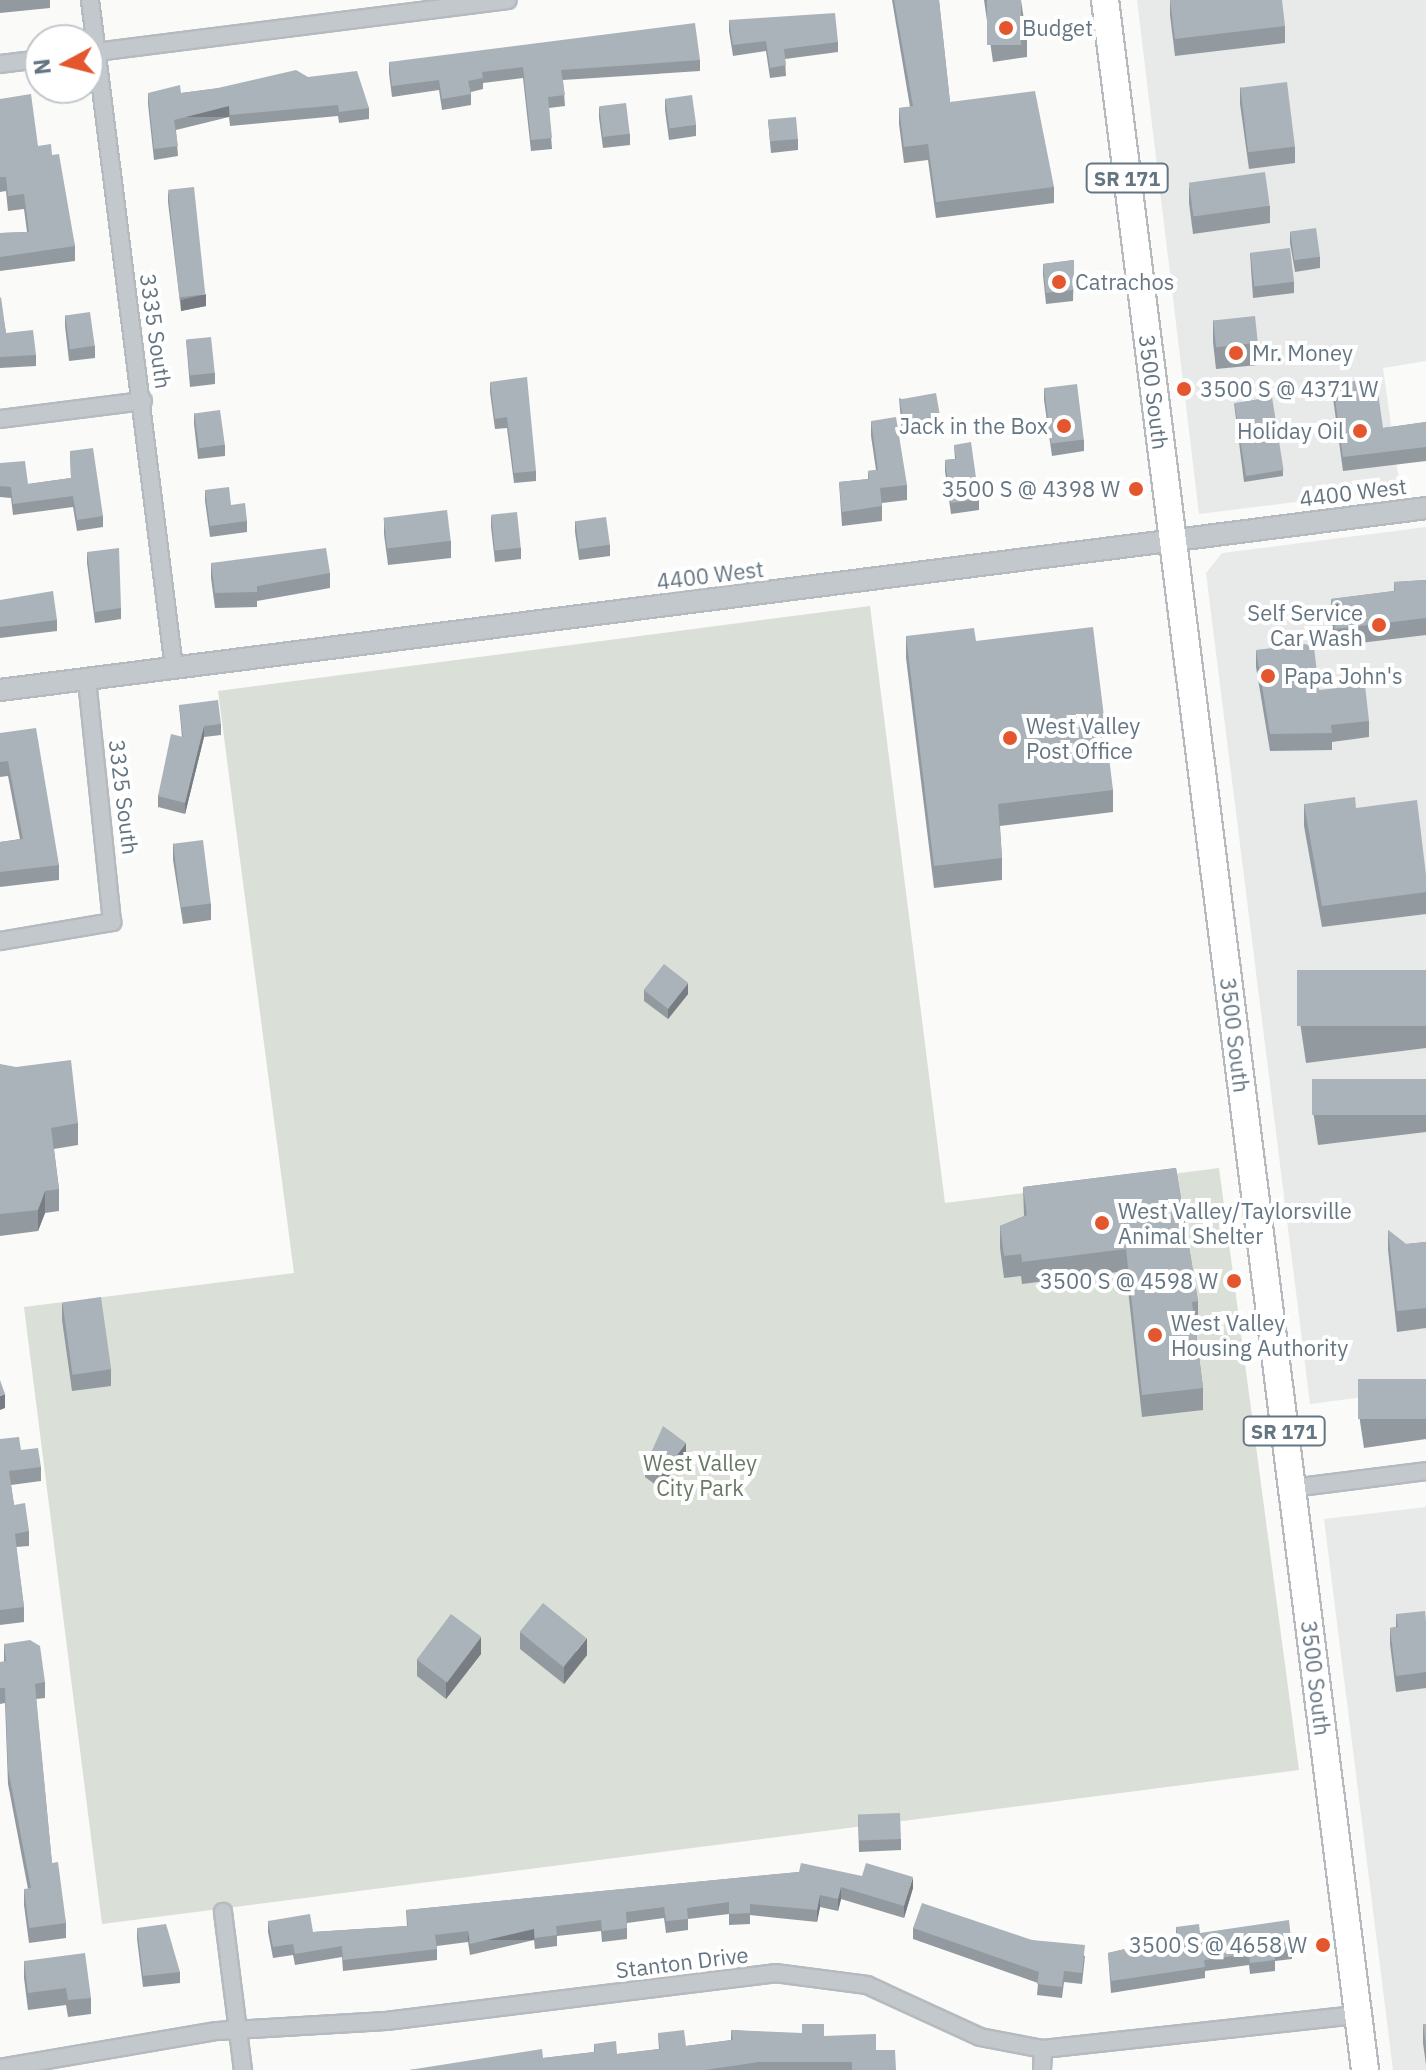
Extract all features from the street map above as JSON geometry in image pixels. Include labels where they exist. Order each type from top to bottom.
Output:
[{"type":"main road","name":"3500 South","points":[[1105,0],[1365,2070]]},
{"type":"street","name":"3335 South","points":[[90,0],[91,24]]},
{"type":"street","points":[[104,50],[508,0]]},
{"type":"street","points":[[0,64],[24,61]]},
{"type":"street","name":"3335 South","points":[[100,104],[143,401],[174,668]]},
{"type":"street","points":[[0,419],[143,401]]},
{"type":"street","name":"4400 West","points":[[0,690],[1426,508]]},
{"type":"street","name":"3325 South","points":[[0,941],[112,922],[87,679]]},
{"type":"street","points":[[1292,1488],[1426,1471]]},
{"type":"street","points":[[223,1912],[243,2070]]},
{"type":"street","name":"Stanton Drive","points":[[0,2068],[237,2029],[386,2021],[797,1973],[867,1985],[980,2037],[1043,2049],[1358,2015]]},
{"type":"street","points":[[1042,2070],[1043,2049]]},
{"type":"shaded area","points":[[1137,0],[1426,0],[1426,361],[1383,368],[1400,489],[1199,514]]},
{"type":"shaded area","points":[[1426,527],[1426,1389],[1310,1404],[1206,573],[1222,553]]},
{"type":"shaded area","points":[[1426,1507],[1426,2070],[1393,2070],[1324,1519]]},
{"type":"green space","name":"West Valley City Park","points":[[870,606],[945,1203],[1219,1168],[1299,1770],[102,1924],[24,1307],[294,1273],[218,691]]},
{"type":"building","points":[[894,0],[939,0],[950,102],[1035,91],[1054,187],[936,202],[928,144],[904,147],[899,108],[913,106]]},
{"type":"building","name":"Budget","points":[[987,0],[1021,0],[1021,45],[987,45]]},
{"type":"building","points":[[1170,0],[1282,0],[1285,26],[1175,39]]},
{"type":"building","points":[[835,13],[838,42],[784,49],[786,65],[770,68],[766,41],[733,45],[729,20]]},
{"type":"building","points":[[695,23],[700,60],[561,70],[565,95],[548,97],[552,138],[531,140],[523,67],[482,72],[483,78],[468,81],[471,94],[442,99],[439,80],[392,86],[389,62]]},
{"type":"building","points":[[296,70],[308,77],[357,71],[369,108],[339,112],[338,105],[230,115],[229,106],[174,120],[178,146],[154,149],[148,93],[180,85],[181,93],[218,88]]},
{"type":"building","points":[[1287,82],[1295,147],[1248,152],[1240,88]]},
{"type":"building","points":[[24,95],[24,104],[32,104],[38,146],[51,144],[52,155],[59,154],[75,246],[0,257],[0,233],[29,232],[24,194],[8,196],[6,177],[0,177],[0,99]]},
{"type":"building","points":[[692,95],[696,125],[669,128],[665,99]]},
{"type":"building","points":[[626,103],[630,134],[603,137],[599,106]]},
{"type":"building","points":[[796,117],[798,139],[770,141],[768,119]]},
{"type":"building","points":[[1265,172],[1270,206],[1193,216],[1189,183]]},
{"type":"building","points":[[194,187],[205,294],[179,297],[168,190]]},
{"type":"building","points":[[1316,228],[1320,257],[1294,260],[1290,232]]},
{"type":"building","points":[[1290,248],[1294,282],[1254,287],[1250,253]]},
{"type":"building","name":"Catrachos","points":[[1074,260],[1073,290],[1046,293],[1043,264]]},
{"type":"building","points":[[1,297],[6,333],[33,330],[36,355],[0,357]]},
{"type":"building","points":[[90,312],[95,346],[70,349],[65,315]]},
{"type":"building","points":[[1255,316],[1258,343],[1216,347],[1213,320]]},
{"type":"building","points":[[211,337],[215,373],[190,375],[186,340]]},
{"type":"building","points":[[527,377],[536,471],[514,473],[507,417],[495,419],[490,382]]},
{"type":"building","points":[[1376,378],[1383,428],[1426,422],[1426,447],[1343,457],[1333,384]]},
{"type":"building","name":"Jack in the Box","points":[[1077,384],[1084,440],[1051,444],[1044,388]]},
{"type":"building","points":[[936,393],[940,416],[904,422],[900,399]]},
{"type":"building","name":"Holiday Oil","points":[[1272,397],[1284,470],[1246,476],[1234,403]]},
{"type":"building","points":[[220,410],[225,445],[199,448],[194,414]]},
{"type":"building","points":[[896,417],[907,485],[880,488],[882,506],[842,512],[839,482],[869,479],[868,471],[878,470],[871,421]]},
{"type":"building","points":[[971,442],[979,499],[951,503],[945,460],[956,459],[954,445]]},
{"type":"building","points":[[93,448],[103,516],[77,520],[73,496],[13,504],[11,487],[0,486],[0,463],[25,461],[28,484],[71,478],[70,451]]},
{"type":"building","points":[[229,487],[231,505],[245,503],[247,521],[210,526],[205,490]]},
{"type":"building","points":[[447,510],[451,541],[387,549],[383,518]]},
{"type":"building","points":[[517,512],[521,548],[495,551],[491,515]]},
{"type":"building","points":[[606,517],[610,545],[579,549],[575,521]]},
{"type":"building","points":[[119,548],[121,608],[95,612],[87,552]]},
{"type":"building","points":[[326,548],[330,573],[257,586],[257,592],[215,593],[211,563]]},
{"type":"building","points":[[1426,580],[1426,618],[1335,629],[1331,599],[1395,591],[1394,582]]},
{"type":"building","points":[[53,591],[57,620],[0,627],[0,600]]},
{"type":"building","name":"West Valley Post Office","points":[[1093,627],[1113,790],[998,804],[1002,858],[934,866],[906,636],[974,628],[976,641]]},
{"type":"building","points":[[1305,644],[1314,647],[1319,690],[1365,685],[1369,721],[1331,725],[1332,733],[1270,734],[1256,650]]},
{"type":"building","points":[[218,700],[221,724],[204,726],[185,803],[158,796],[171,734],[183,737],[179,705]]},
{"type":"building","points":[[36,728],[59,865],[0,872],[0,842],[23,839],[8,761],[0,762],[0,733]]},
{"type":"building","points":[[1355,797],[1356,808],[1417,800],[1426,892],[1322,906],[1304,804]]},
{"type":"building","points":[[203,840],[211,904],[181,907],[173,844]]},
{"type":"building","points":[[664,964],[688,983],[668,1009],[644,990]]},
{"type":"building","points":[[1297,970],[1426,970],[1426,1026],[1297,1026]]},
{"type":"building","points":[[71,1060],[78,1123],[51,1128],[59,1189],[45,1191],[38,1210],[0,1214],[0,1064],[16,1067]]},
{"type":"building","points":[[1312,1079],[1426,1079],[1426,1115],[1312,1115]]},
{"type":"building","points":[[1176,1168],[1198,1301],[1192,1302],[1203,1388],[1142,1395],[1126,1249],[1022,1262],[1021,1254],[1004,1256],[1000,1226],[1027,1215],[1023,1187]]},
{"type":"building","points":[[1388,1230],[1406,1244],[1426,1242],[1426,1308],[1397,1311]]},
{"type":"building","points":[[101,1297],[111,1369],[73,1375],[62,1302]]},
{"type":"building","points":[[1358,1379],[1426,1379],[1426,1419],[1358,1419]]},
{"type":"building","points":[[663,1426],[686,1443],[660,1477],[645,1466]]},
{"type":"building","points":[[19,1437],[21,1450],[38,1448],[41,1467],[9,1471],[14,1505],[25,1503],[29,1531],[15,1534],[24,1607],[0,1610],[0,1439]]},
{"type":"building","points":[[543,1603],[587,1638],[563,1667],[520,1632]]},
{"type":"building","points":[[1425,1611],[1426,1672],[1396,1676],[1390,1628],[1398,1627],[1396,1614]]},
{"type":"building","points":[[451,1614],[481,1637],[447,1682],[417,1660]]},
{"type":"building","points":[[30,1640],[40,1646],[45,1682],[35,1684],[52,1863],[58,1862],[66,1923],[29,1928],[24,1889],[31,1888],[8,1769],[5,1688],[0,1688],[0,1662],[6,1661],[4,1644]]},
{"type":"building","points":[[900,1813],[901,1839],[859,1840],[858,1814]]},
{"type":"building","points":[[801,1863],[862,1876],[866,1863],[913,1877],[904,1906],[841,1887],[838,1899],[820,1895],[817,1910],[750,1904],[750,1913],[729,1914],[729,1902],[687,1908],[688,1919],[666,1921],[664,1907],[626,1912],[627,1928],[602,1931],[601,1920],[556,1926],[557,1935],[535,1938],[534,1929],[470,1944],[468,1931],[435,1935],[437,1949],[343,1960],[342,1946],[295,1954],[293,1944],[273,1947],[268,1921],[310,1914],[313,1932],[408,1926],[406,1910],[799,1872]]},
{"type":"building","points":[[922,1903],[1032,1940],[1085,1945],[1082,1973],[1064,1971],[1062,1987],[1037,1984],[1039,1972],[913,1928]]},
{"type":"building","points":[[1289,1920],[1292,1948],[1274,1950],[1275,1960],[1250,1963],[1249,1954],[1204,1960],[1205,1967],[1111,1981],[1108,1953],[1178,1937],[1176,1927],[1199,1924],[1200,1933]]},
{"type":"building","points":[[166,1924],[180,1972],[143,1976],[137,1928]]},
{"type":"building","points":[[85,1953],[91,1998],[68,2000],[66,1988],[28,1993],[24,1961]]},
{"type":"building","points":[[802,2024],[824,2024],[824,2036],[876,2034],[876,2050],[895,2050],[896,2070],[852,2070],[852,2062],[759,2062],[705,2070],[409,2070],[542,2049],[543,2058],[595,2052],[594,2044],[616,2041],[617,2054],[660,2049],[658,2033],[684,2030],[686,2046],[733,2040],[731,2030],[802,2033]]},
{"type":"place","name":"Budget","points":[[1006,28]]},
{"type":"place","name":"Catrachos","points":[[1059,282]]},
{"type":"place","name":"Mr. Money","points":[[1236,353]]},
{"type":"place","name":"3500 S @ 4371 W","points":[[1184,389]]},
{"type":"place","name":"Jack in the Box","points":[[1064,426]]},
{"type":"place","name":"Holiday Oil","points":[[1360,431]]},
{"type":"place","name":"3500 S @ 4398 W","points":[[1136,489]]},
{"type":"place","name":"Self Service Car Wash","points":[[1379,625]]},
{"type":"place","name":"Papa John's","points":[[1268,676]]},
{"type":"place","name":"West Valley Post Office","points":[[1010,738]]},
{"type":"place","name":"West Valley/Taylorsville Animal Shelter","points":[[1102,1223]]},
{"type":"place","name":"3500 S @ 4598 W","points":[[1234,1281]]},
{"type":"place","name":"West Valley Housing Authority","points":[[1155,1335]]},
{"type":"place","name":"3500 S @ 4658 W","points":[[1323,1945]]}]
